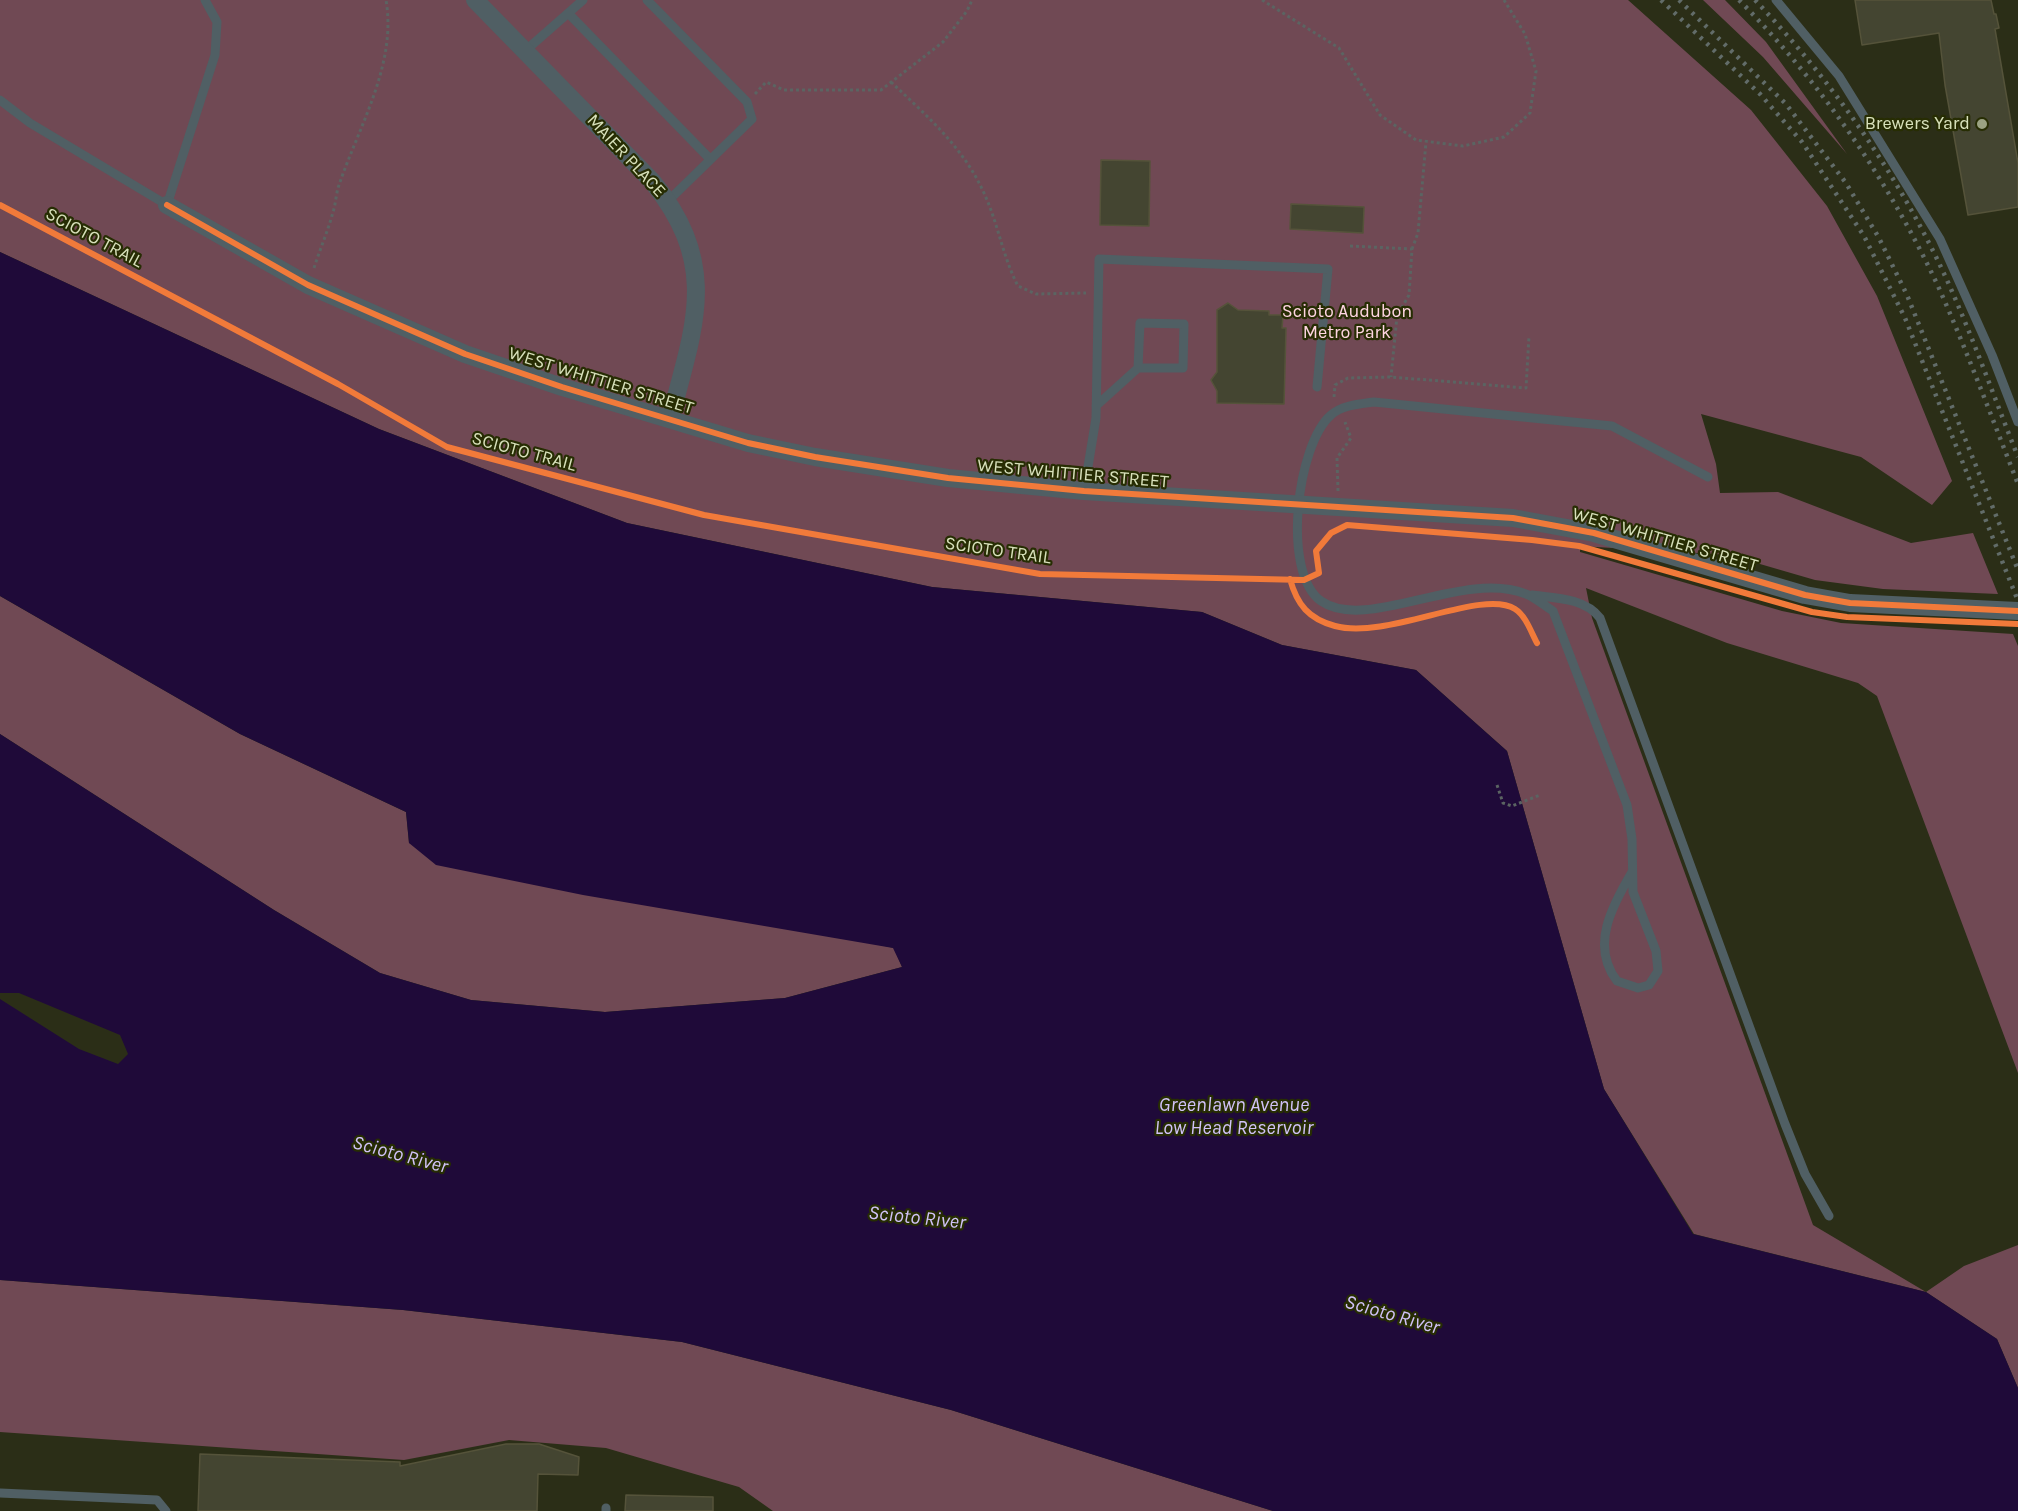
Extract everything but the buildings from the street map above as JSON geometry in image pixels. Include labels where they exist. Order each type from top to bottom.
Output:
[{"type":"street","name":"MAIER PLACE","points":[[475,0],[652,181],[668,201],[690,243],[696,286],[692,327],[670,419]]},
{"type":"street","name":"WEST WHITTIER STREET","points":[[167,205],[308,285],[465,354],[748,442],[815,457],[948,478],[1084,491],[1513,518],[1554,524],[1624,541],[1805,595],[1850,603],[2018,611]]},
{"type":"lane","points":[[0,100],[30,123],[167,205],[216,55],[217,22],[206,0]]},
{"type":"lane","points":[[525,51],[583,0]]},
{"type":"lane","points":[[647,0],[747,102],[752,119],[668,201]]},
{"type":"lane","points":[[1776,0],[1839,76],[1940,239],[1992,355],[2018,422]]},
{"type":"lane","points":[[568,14],[710,159]]},
{"type":"lane","points":[[1084,491],[1096,406],[1099,259],[1328,269],[1317,387]]},
{"type":"lane","points":[[1096,406],[1138,368],[1183,368],[1184,324],[1140,323],[1138,368]]},
{"type":"lane","points":[[1708,477],[1611,426],[1374,402],[1353,405],[1332,414],[1317,432],[1296,505],[1296,530],[1304,580],[1320,600],[1341,611],[1368,610],[1450,591],[1487,587],[1585,605],[1600,618],[1785,1124],[1805,1174],[1829,1216]]},
{"type":"lane","points":[[1526,594],[1553,611],[1627,805],[1637,908],[1650,935],[1658,971],[1649,986],[1638,988],[1617,981],[1605,960],[1602,944],[1620,892],[1632,872]]},
{"type":"lane","points":[[0,1493],[157,1500],[166,1511]]},
{"type":"path","points":[[308,285],[334,211],[338,186],[363,127],[384,56],[387,32],[386,0]]},
{"type":"path","points":[[747,102],[766,82],[784,90],[846,92],[881,90],[943,42],[967,11],[972,0]]},
{"type":"path","points":[[1262,0],[1339,48],[1380,115],[1416,140],[1463,147],[1504,137],[1530,113],[1536,71],[1525,34],[1504,0]]},
{"type":"path","points":[[891,82],[941,129],[982,188],[997,224],[1005,259],[1018,286],[1036,294],[1066,295],[1097,292]]},
{"type":"path","points":[[1391,377],[1396,316],[1409,294],[1412,249],[1418,233],[1426,141]]},
{"type":"path","points":[[1350,246],[1412,249]]},
{"type":"path","points":[[1497,785],[1503,803],[1512,806],[1540,795]]},
{"type":"green space","name":"Scioto Audubon Metro Park","points":[[0,0],[1628,0],[1751,110],[1827,206],[1877,296],[1952,481],[1932,505],[1861,457],[1701,414],[1716,464],[1720,493],[1778,492],[1911,543],[1973,533],[1998,594],[1883,589],[1815,580],[1729,555],[1580,546],[1580,552],[1782,611],[1841,623],[2013,634],[2018,646],[2018,1073],[1877,696],[1858,683],[1727,643],[1586,588],[1592,618],[1813,1225],[1926,1292],[1694,1234],[1604,1089],[1507,751],[1416,670],[1282,645],[1202,612],[932,587],[627,523],[379,429],[0,252]]},
{"type":"green space","points":[[1703,0],[1725,0],[1766,42],[1847,154],[1763,57]]},
{"type":"green space","points":[[0,596],[240,734],[406,812],[409,843],[894,948],[902,967],[785,998],[605,1012],[471,1000],[380,973],[274,910],[0,734]]},
{"type":"green space","points":[[2018,1245],[2018,1388],[1997,1339],[1926,1292],[1964,1266]]},
{"type":"green space","points":[[0,1280],[403,1310],[682,1342],[951,1410],[1273,1511],[773,1511],[739,1487],[606,1448],[509,1440],[404,1460],[0,1432]]},
{"type":"water","name":"Greenlawn Avenue Low Head Reservoir","points":[[0,252],[379,429],[627,523],[932,587],[1202,612],[1282,645],[1416,670],[1507,751],[1604,1089],[1693,1234],[1926,1292],[1997,1339],[2018,1388],[2018,1511],[1273,1511],[951,1410],[682,1342],[403,1310],[0,1280],[0,999],[79,1049],[118,1064],[128,1054],[120,1035],[19,993],[0,993],[0,734],[274,910],[380,973],[471,1000],[605,1012],[785,998],[902,967],[893,948],[583,895],[436,865],[409,843],[406,812],[240,734],[0,596]]},
{"type":"railway","points":[[1661,0],[1760,94],[1802,142],[1864,236],[1905,318],[2018,601]]},
{"type":"railway","points":[[1679,0],[1786,104],[1846,183],[1879,238],[1907,295],[2018,570]]},
{"type":"railway","points":[[1739,0],[1798,65],[1825,99],[1875,171],[1897,208],[1938,286],[2018,484]]},
{"type":"railway","points":[[1755,0],[1833,92],[1857,124],[1901,192],[1950,287],[2018,457]]},
{"type":"cycle path","name":"SCIOTO TRAIL","points":[[0,205],[338,384],[447,447],[704,515],[1040,574],[1304,580],[1319,573],[1316,551],[1331,533],[1347,525],[1532,540],[1579,546],[1812,612],[1847,617],[2018,624]]},
{"type":"cycle path","points":[[167,205],[308,285],[465,354],[562,387],[748,443],[815,457],[948,478],[1084,491],[1513,518],[1594,533],[1805,595],[1850,603],[2018,611]]},
{"type":"cycle path","points":[[1290,579],[1296,596],[1305,610],[1318,619],[1335,626],[1357,628],[1381,626],[1458,609],[1500,604],[1519,612],[1537,643]]},
{"type":"place","name":"Brewers Yard","points":[[1982,124]]},
{"type":"water label","name":"Scioto River","points":[[400,1155]]},
{"type":"water label","name":"Scioto River","points":[[917,1218]]},
{"type":"water label","name":"Scioto River","points":[[1392,1315]]}]
